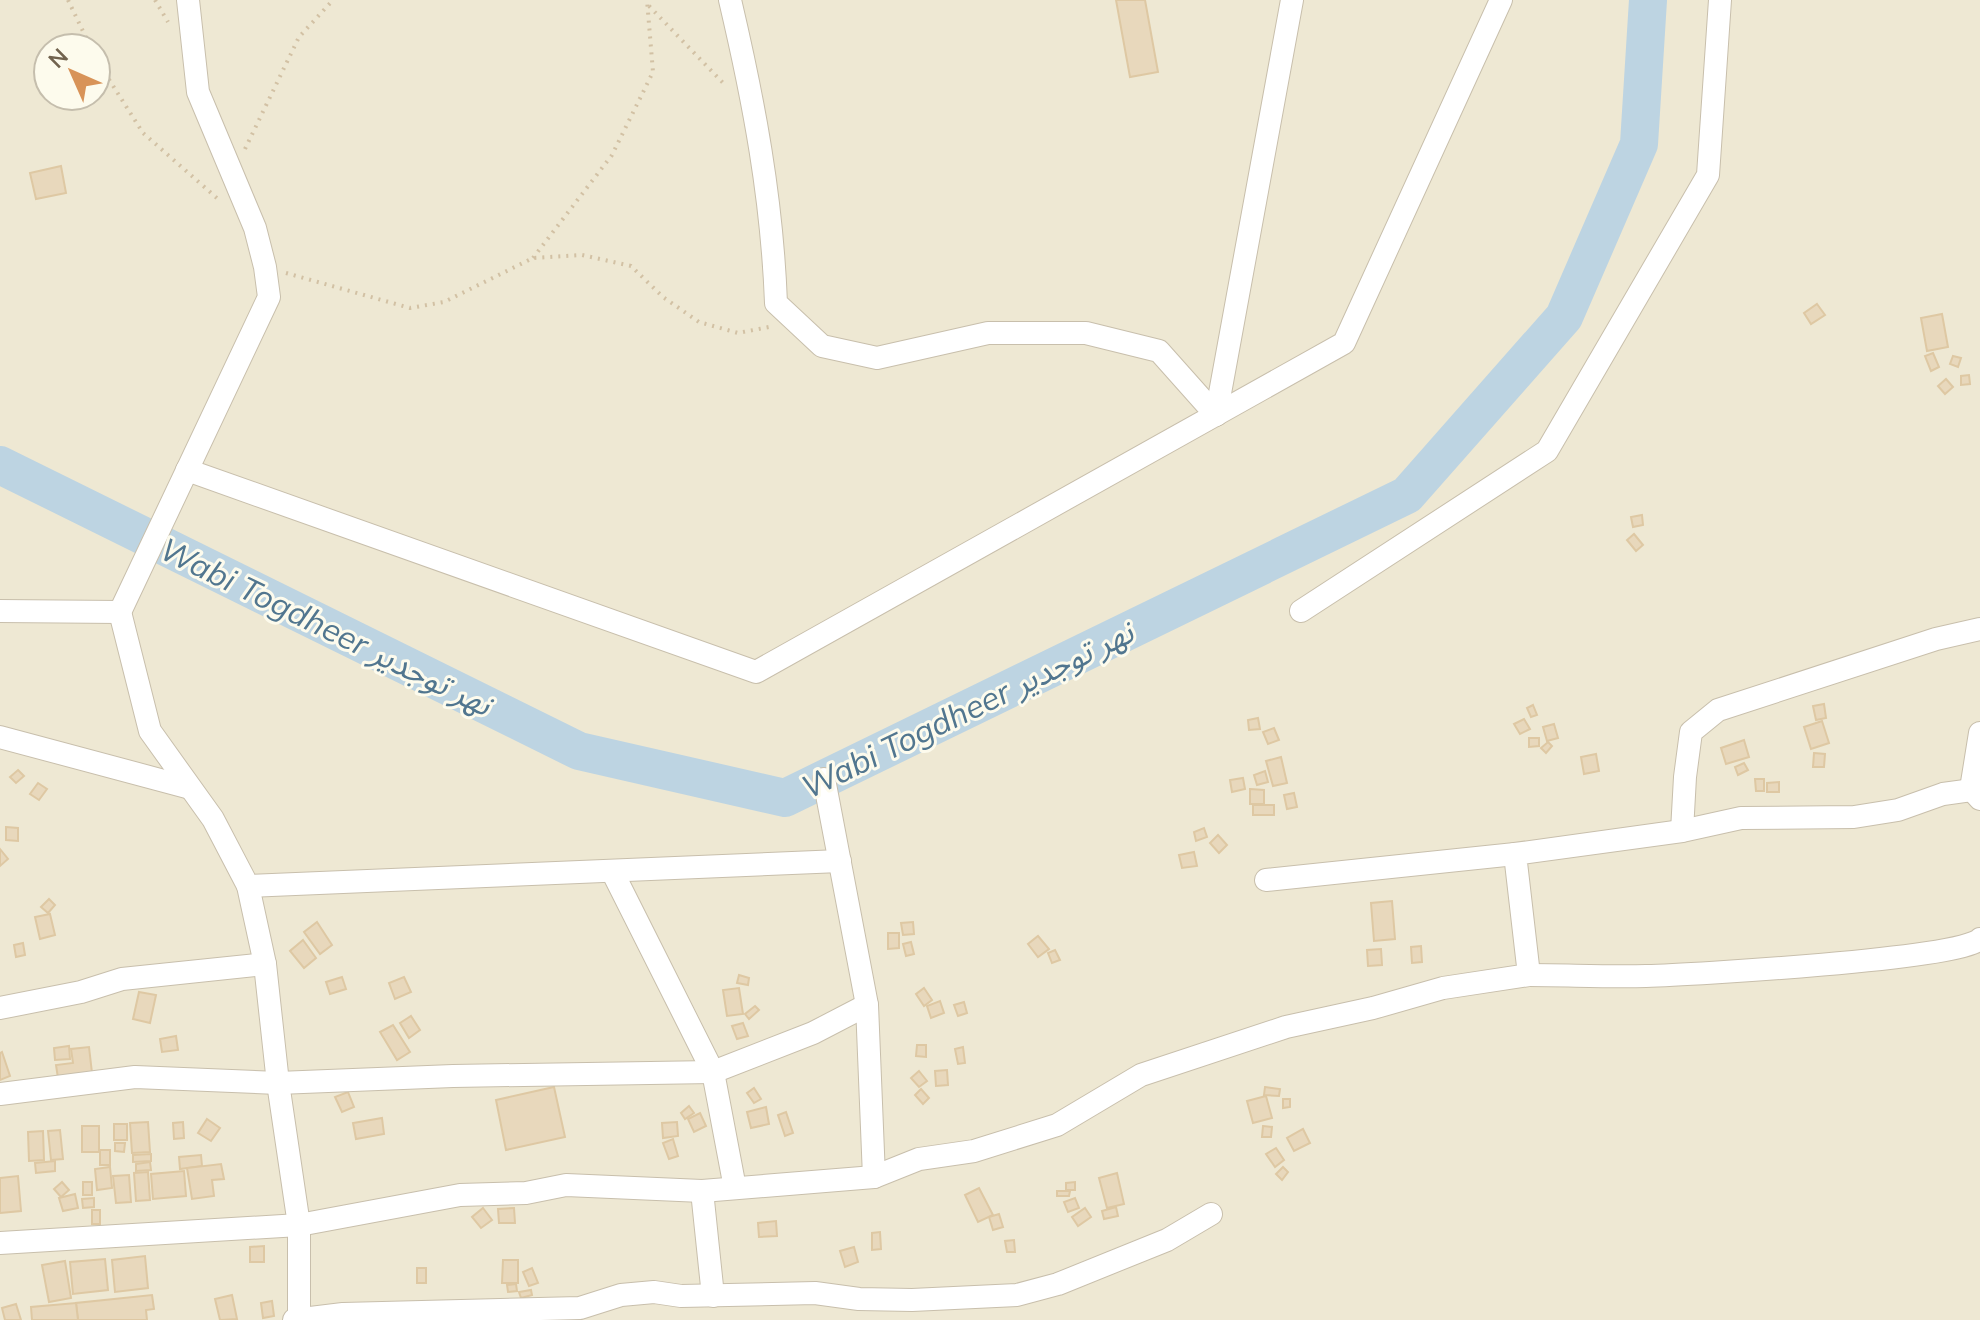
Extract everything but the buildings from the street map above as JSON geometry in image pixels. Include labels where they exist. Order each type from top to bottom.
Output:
[{"type":"street","points":[[188,0],[198,92],[255,228],[269,297],[120,612],[150,731],[213,819],[248,886],[265,964],[278,1083],[299,1225],[297,1320],[343,1314],[580,1308],[621,1295],[654,1292],[681,1296],[815,1293],[859,1299],[912,1300],[1017,1295],[1058,1284],[1167,1240],[1211,1214]]},
{"type":"street","points":[[730,0],[754,104],[773,234],[776,303],[822,346],[877,358],[988,333],[1086,333],[1159,351],[1216,415]]},
{"type":"street","points":[[1216,415],[1292,0]]},
{"type":"street","points":[[187,470],[756,672],[1344,343],[1501,0]]},
{"type":"street","points":[[1301,611],[1547,451],[1708,175],[1720,0]]},
{"type":"street","points":[[0,611],[120,612]]},
{"type":"street","points":[[1682,831],[1691,732],[1718,710],[1936,639],[1980,629]]},
{"type":"street","points":[[1266,880],[1515,854],[1682,831],[1741,818],[1854,817],[1898,810],[1943,794],[1977,792],[1980,733]]},
{"type":"street","points":[[0,737],[190,788]]},
{"type":"street","points":[[824,779],[867,1005],[874,1177]]},
{"type":"street","points":[[1515,854],[1529,975]]},
{"type":"street","points":[[248,886],[840,861]]},
{"type":"street","points":[[612,871],[713,1072],[735,1188]]},
{"type":"street","points":[[0,1243],[299,1225],[460,1195],[526,1193],[566,1185],[702,1191],[874,1177],[919,1159],[974,1151],[1057,1125],[1141,1075],[1286,1027],[1373,1008],[1443,988],[1529,975],[1647,976],[1911,957],[1960,949],[1976,944],[1980,939]]},
{"type":"street","points":[[0,1008],[81,992],[122,979],[265,964]]},
{"type":"street","points":[[0,1094],[135,1077],[278,1083],[453,1076],[713,1072],[813,1033],[867,1005]]},
{"type":"street","points":[[702,1191],[713,1296]]},
{"type":"path","points":[[68,0],[83,32]]},
{"type":"path","points":[[233,173],[299,37],[333,0]]},
{"type":"path","points":[[533,258],[612,155],[653,72],[647,2]]},
{"type":"path","points":[[647,2],[727,87]]},
{"type":"path","points":[[112,84],[143,133],[217,197],[225,209]]},
{"type":"path","points":[[265,267],[410,308],[444,302],[533,258],[582,255],[631,266],[663,297],[699,322],[738,333],[795,321]]},
{"type":"shaded area","points":[[0,0],[1980,0],[1980,1320],[0,1320]]},
{"type":"waterway","name":"Wabi Togdheer نهر توجدير","points":[[0,465],[579,751],[785,798],[1407,495],[1564,317],[1639,144],[1648,0]]}]
